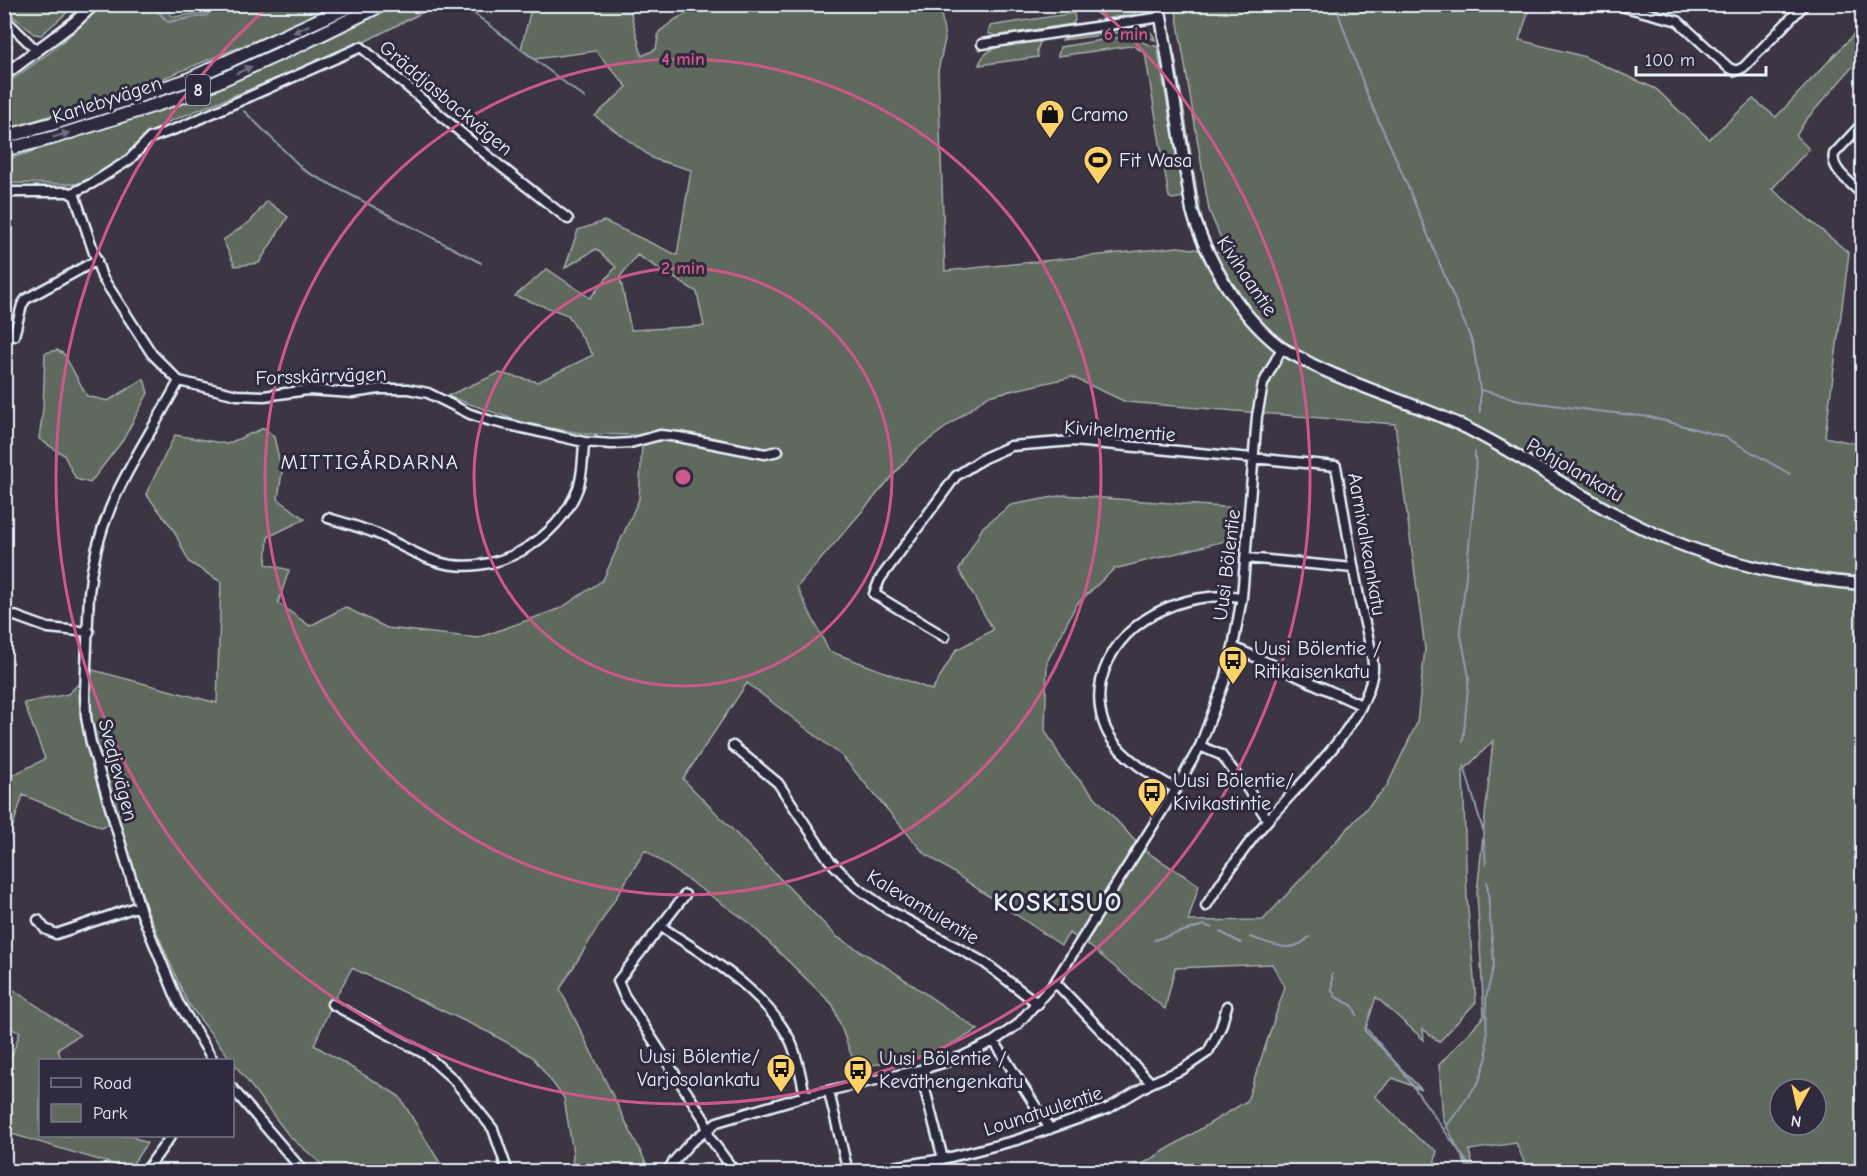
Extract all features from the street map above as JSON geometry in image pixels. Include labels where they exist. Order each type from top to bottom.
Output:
[{"type":"highway","name":"Karlebyvägen","points":[[4,137],[185,81],[354,4]]},
{"type":"highway","name":"Karlebyvägen","points":[[4,150],[190,94],[383,4]]},
{"type":"main road","points":[[4,75],[75,22],[94,4]]},
{"type":"main road","name":"Kivihaantie","points":[[1159,4],[1192,211],[1201,238],[1216,269],[1243,308],[1264,333],[1281,348]]},
{"type":"main road","name":"Pohjolankatu","points":[[1281,348],[1329,373],[1455,423],[1617,515],[1662,536],[1730,560],[1770,570],[1863,584]]},
{"type":"street","points":[[1613,4],[1678,21],[1729,68],[1736,71],[1744,67],[1805,4]]},
{"type":"street","points":[[982,44],[1161,17]]},
{"type":"street","points":[[4,18],[37,51]]},
{"type":"street","name":"Gräddjasbackvägen","points":[[72,193],[101,179],[129,160],[150,138],[181,127],[361,47],[518,180],[568,219]]},
{"type":"street","points":[[1863,124],[1834,154],[1833,160],[1835,166],[1863,194]]},
{"type":"street","points":[[4,194],[72,193],[77,201],[102,277],[152,354],[179,381]]},
{"type":"street","points":[[14,336],[22,305],[26,299],[97,261]]},
{"type":"street","name":"Uusi Bölentie","points":[[667,1172],[674,1161],[717,1122],[806,1096],[920,1070],[961,1058],[994,1041],[1017,1025],[1038,1004],[1055,982],[1176,789],[1200,746],[1225,680],[1242,597],[1257,416],[1263,384],[1281,348]]},
{"type":"street","name":"Forsskärrvägen","points":[[179,381],[237,395],[264,396],[308,390],[352,393],[379,389],[408,389],[428,393],[470,414],[492,421],[584,442],[612,444],[660,435],[765,454],[778,451]]},
{"type":"street","name":"Svedjevägen","points":[[179,381],[130,464],[101,528],[91,574],[85,693],[86,717],[91,742],[139,906],[178,1002],[212,1059]]},
{"type":"street","name":"Kivihelmentie","points":[[945,637],[874,594],[880,579],[956,476],[984,458],[1011,446],[1073,441],[1255,458]]},
{"type":"street","points":[[328,518],[376,534],[438,562],[476,566],[503,560],[533,544],[552,529],[569,506],[579,486],[584,442]]},
{"type":"street","name":"Aarnivalkeankatu","points":[[1206,906],[1236,858],[1313,771],[1352,721],[1369,689],[1373,667],[1336,466],[1255,458]]},
{"type":"street","points":[[1246,558],[1353,568]]},
{"type":"street","points":[[1176,789],[1127,757],[1109,735],[1100,711],[1100,689],[1104,669],[1114,649],[1131,630],[1153,614],[1180,603],[1208,598],[1242,597]]},
{"type":"street","points":[[4,612],[48,628],[89,632]]},
{"type":"street","points":[[1233,647],[1361,705]]},
{"type":"street","name":"Kalevantulentie","points":[[733,746],[778,783],[829,860],[856,887],[887,909],[985,963],[1038,1004]]},
{"type":"street","points":[[1200,746],[1221,755],[1268,820]]},
{"type":"street","points":[[685,895],[618,981],[704,1119],[710,1138],[735,1172]]},
{"type":"street","points":[[38,920],[45,929],[56,934],[139,906]]},
{"type":"street","points":[[660,926],[729,972],[763,1001],[790,1040],[806,1096]]},
{"type":"street","points":[[1055,982],[1151,1083]]},
{"type":"street","points":[[332,1004],[425,1054],[453,1079],[493,1129],[508,1172]]},
{"type":"street","name":"Lounatuulentie","points":[[862,1172],[943,1159],[1017,1140],[1109,1108],[1151,1083],[1183,1069],[1208,1052],[1221,1027],[1227,1006]]},
{"type":"street","points":[[994,1041],[1050,1129]]},
{"type":"street","points":[[920,1070],[943,1159]]},
{"type":"street","points":[[234,1090],[304,1172]]},
{"type":"street","points":[[829,1092],[848,1172]]},
{"type":"street","points":[[145,1172],[170,1137]]},
{"type":"green space","points":[[5,4],[76,5],[41,35],[34,34],[5,9]]},
{"type":"green space","points":[[102,5],[163,5],[173,17],[222,10],[236,5],[334,5],[288,27],[152,83],[5,130],[5,85],[57,47]]},
{"type":"green space","points":[[397,5],[437,5],[352,48],[166,123],[145,136],[113,167],[77,184],[5,183],[5,160],[204,92],[302,51]]},
{"type":"green space","points":[[532,5],[635,5],[631,14],[642,56],[656,49],[659,32],[676,19],[694,10],[692,5],[940,5],[945,39],[938,71],[945,271],[1178,247],[1209,251],[1196,210],[1173,52],[1205,233],[1214,251],[1227,253],[1209,210],[1175,5],[1531,5],[1519,40],[1582,56],[1656,89],[1709,139],[1753,99],[1776,117],[1862,26],[1862,56],[1805,121],[1796,136],[1809,149],[1772,189],[1849,253],[1825,437],[1862,445],[1862,1171],[1528,1171],[1516,1143],[1469,1150],[1474,1171],[1469,1171],[1443,1119],[1439,1065],[1484,1016],[1477,893],[1493,741],[1463,771],[1467,898],[1476,1002],[1439,1042],[1423,1029],[1424,1040],[1376,997],[1365,1031],[1422,1090],[1393,1078],[1375,1096],[1419,1139],[1437,1151],[1433,1171],[1118,1171],[1146,1162],[1247,1101],[1285,987],[1272,964],[1175,968],[1165,1009],[1086,943],[1069,933],[1061,945],[923,852],[842,756],[747,683],[683,779],[837,937],[888,968],[978,1030],[933,1054],[856,1068],[833,1005],[747,921],[645,850],[560,989],[650,1171],[572,1171],[573,1153],[564,1098],[533,1057],[490,1033],[352,968],[332,1004],[314,1045],[399,1096],[445,1171],[326,1171],[316,1159],[290,1137],[234,1064],[234,1059],[230,1059],[187,1002],[146,907],[119,821],[101,827],[23,795],[5,850],[5,779],[45,759],[24,703],[68,694],[93,670],[217,703],[221,582],[189,562],[173,529],[146,494],[175,435],[227,444],[264,428],[274,437],[282,472],[278,499],[305,519],[268,537],[266,564],[289,570],[278,603],[310,626],[345,607],[387,628],[478,638],[561,608],[603,580],[639,499],[642,445],[635,435],[586,434],[527,424],[447,396],[499,373],[538,382],[593,355],[568,315],[515,296],[547,269],[590,298],[616,267],[596,249],[565,268],[578,230],[604,221],[677,255],[691,170],[654,159],[595,116],[627,87],[596,51],[535,59],[521,49]],"holes":[[[637,255],[697,292],[704,326],[631,330],[620,277]],[[1072,377],[1126,402],[1395,424],[1425,649],[1417,723],[1387,786],[1263,920],[1188,921],[1199,885],[1145,851],[1138,844],[1064,763],[1045,730],[1047,662],[1076,605],[1114,569],[1229,540],[1236,508],[1064,495],[1011,505],[983,527],[959,570],[993,630],[956,650],[932,690],[829,651],[797,587],[914,451],[988,396]]]},
{"type":"green space","points":[[1094,5],[1146,5],[1135,14],[1104,19],[1095,12]]},
{"type":"green space","points":[[1074,13],[1073,24],[995,36],[988,33],[990,26]]},
{"type":"green space","points":[[1137,27],[1149,30],[1155,40],[1133,31],[1063,40],[1067,37]]},
{"type":"green space","points":[[5,31],[10,38],[12,50],[5,60]]},
{"type":"green space","points":[[1127,36],[1157,46],[1184,197],[1172,199],[1169,197],[1145,53],[1130,46],[1058,56],[1060,47]]},
{"type":"green space","points":[[1040,42],[1037,50],[1038,57],[979,65],[982,57],[995,48]]},
{"type":"green space","points":[[267,201],[288,217],[259,263],[235,266],[223,240],[251,221]]},
{"type":"green space","points":[[57,350],[64,354],[87,396],[108,401],[144,379],[148,393],[123,440],[90,483],[76,479],[64,455],[39,439],[43,409],[45,353]]},
{"type":"green space","points":[[5,984],[80,1035],[58,1048],[61,1059],[39,1059],[39,1137],[133,1137],[147,1143],[129,1169],[5,1132],[5,1076],[20,1032],[5,1027]]},
{"type":"waterway","points":[[151,4],[168,22],[208,15]]},
{"type":"waterway","points":[[1335,4],[1368,97],[1473,344],[1480,390],[1480,412]]},
{"type":"waterway","points":[[463,5],[585,98]]},
{"type":"waterway","points":[[244,111],[305,171],[481,263]]},
{"type":"waterway","points":[[1481,390],[1524,401],[1650,417],[1725,437],[1790,474]]},
{"type":"waterway","points":[[1463,742],[1469,677],[1460,630],[1476,480],[1475,452]]},
{"type":"waterway","points":[[1464,766],[1483,830],[1486,865]]},
{"type":"waterway","points":[[1444,1130],[1479,1081],[1487,1057],[1486,998],[1494,964],[1487,882]]},
{"type":"waterway","points":[[1154,940],[1204,925],[1212,928]]},
{"type":"waterway","points":[[1220,932],[1241,943]]},
{"type":"waterway","points":[[1250,937],[1273,945],[1288,947],[1296,946],[1309,937]]},
{"type":"waterway","points":[[1332,974],[1332,991],[1336,997],[1353,1006],[1357,1015]]},
{"type":"waterway","points":[[1365,1027],[1400,1068],[1474,1172]]},
{"type":"place","name":"Cramo","points":[[1050,140]]},
{"type":"place","name":"Fit Wasa","points":[[1098,186]]},
{"type":"place","name":"Uusi Bölentie / Ritikaisenkatu","points":[[1233,686]]},
{"type":"place","name":"Uusi Bölentie/ Kivikastintie","points":[[1152,818]]},
{"type":"place","name":"Uusi Bölentie/ Varjosolankatu","points":[[781,1094]]},
{"type":"place","name":"Uusi Bölentie / Keväthengenkatu","points":[[858,1096]]},
{"type":"district","name":"MITTIGÅRDARNA","points":[[370,462]]},
{"type":"district","name":"KOSKISUO","points":[[1058,903]]}]
